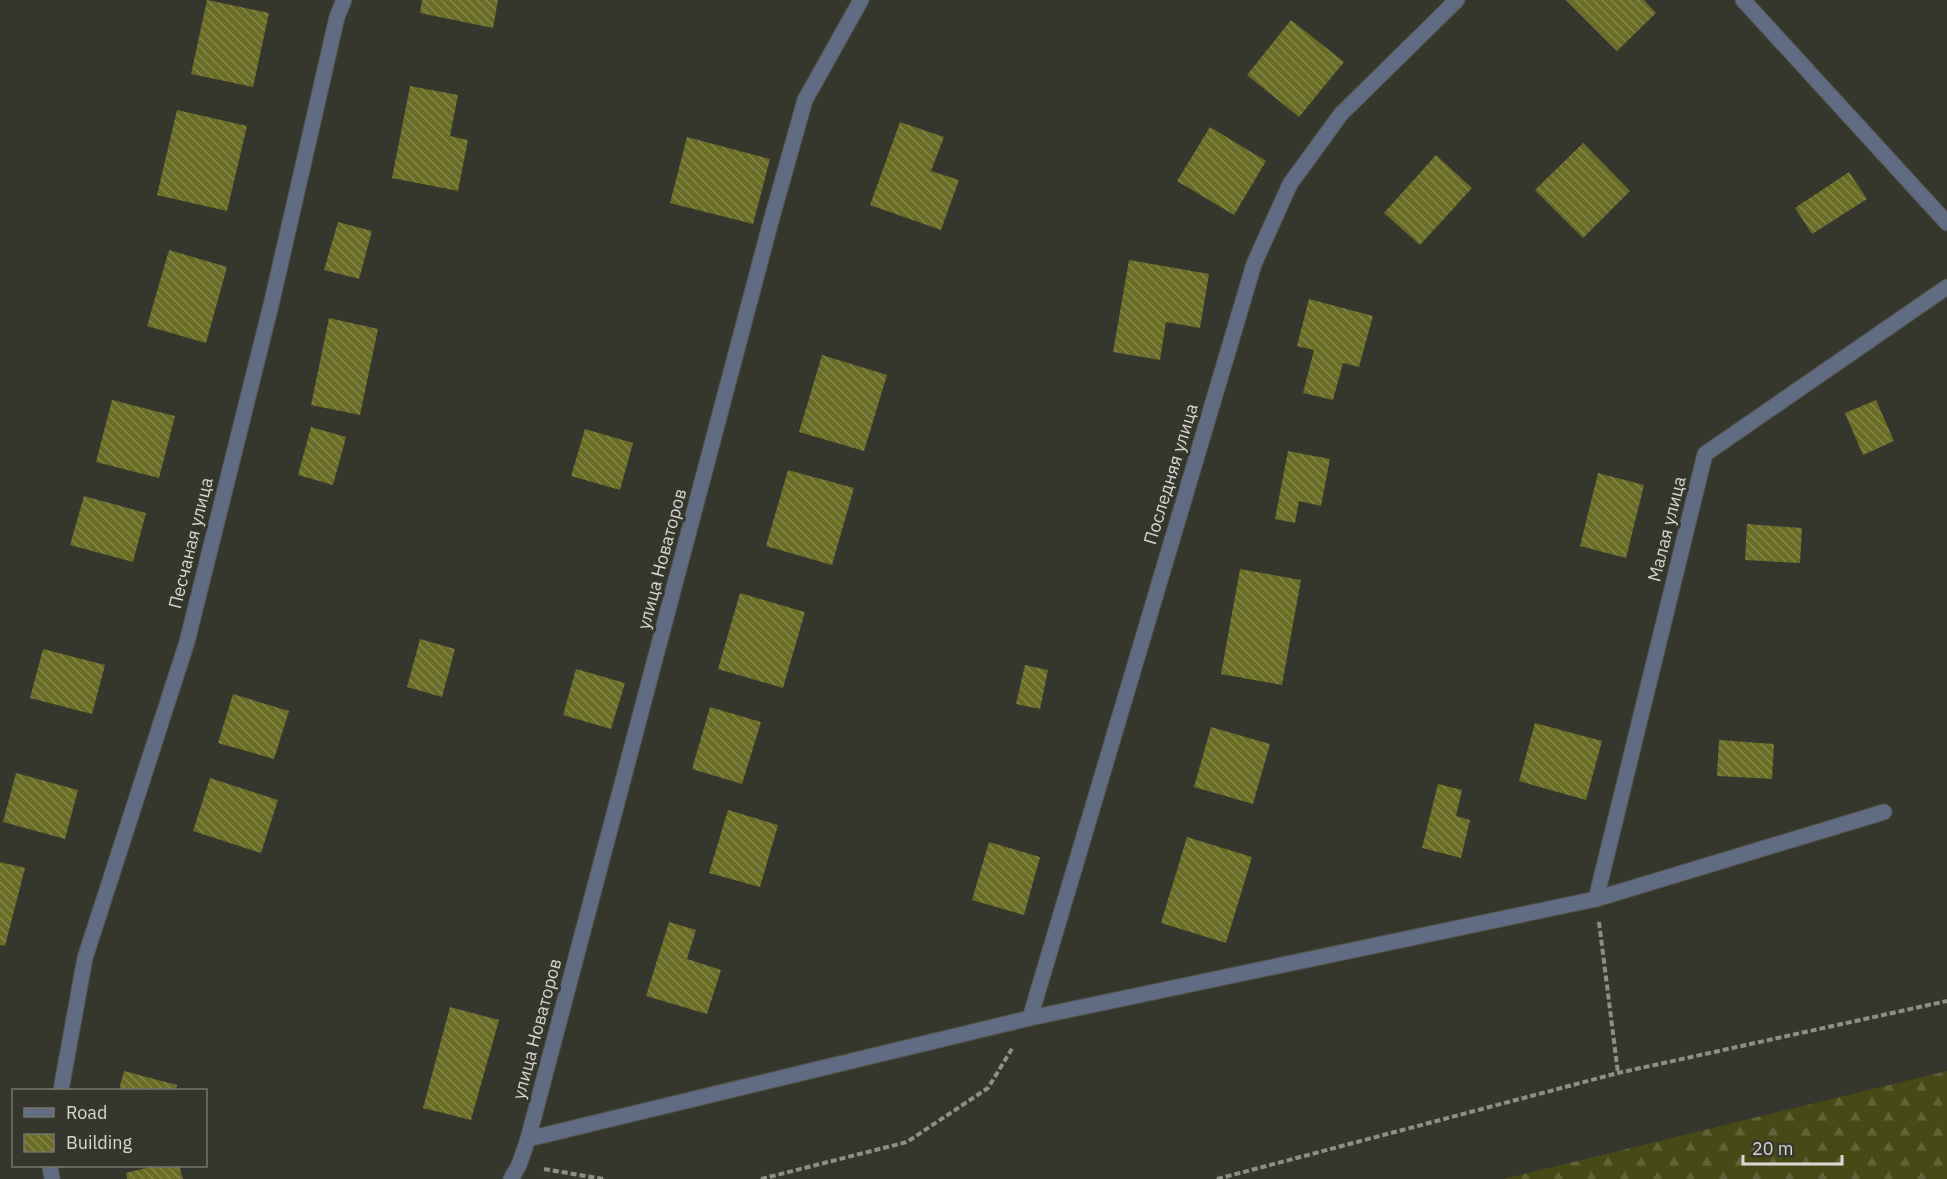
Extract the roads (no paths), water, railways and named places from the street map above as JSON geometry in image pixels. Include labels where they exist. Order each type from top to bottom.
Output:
[{"type":"street","name":"Песчаная улица","points":[[61,1089],[85,958],[187,642],[272,301],[337,17],[344,0]]},
{"type":"street","name":"улица Новаторов","points":[[511,1179],[519,1165],[528,1139],[805,100],[861,0]]},
{"type":"street","name":"Последняя улица","points":[[1030,1018],[1254,264],[1290,184],[1341,114],[1457,0]]},
{"type":"street","points":[[1743,0],[1947,223]]},
{"type":"street","name":"Малая улица","points":[[1596,899],[1705,454],[1947,287]]},
{"type":"street","points":[[528,1139],[1030,1018],[1596,899],[1884,812]]}]
